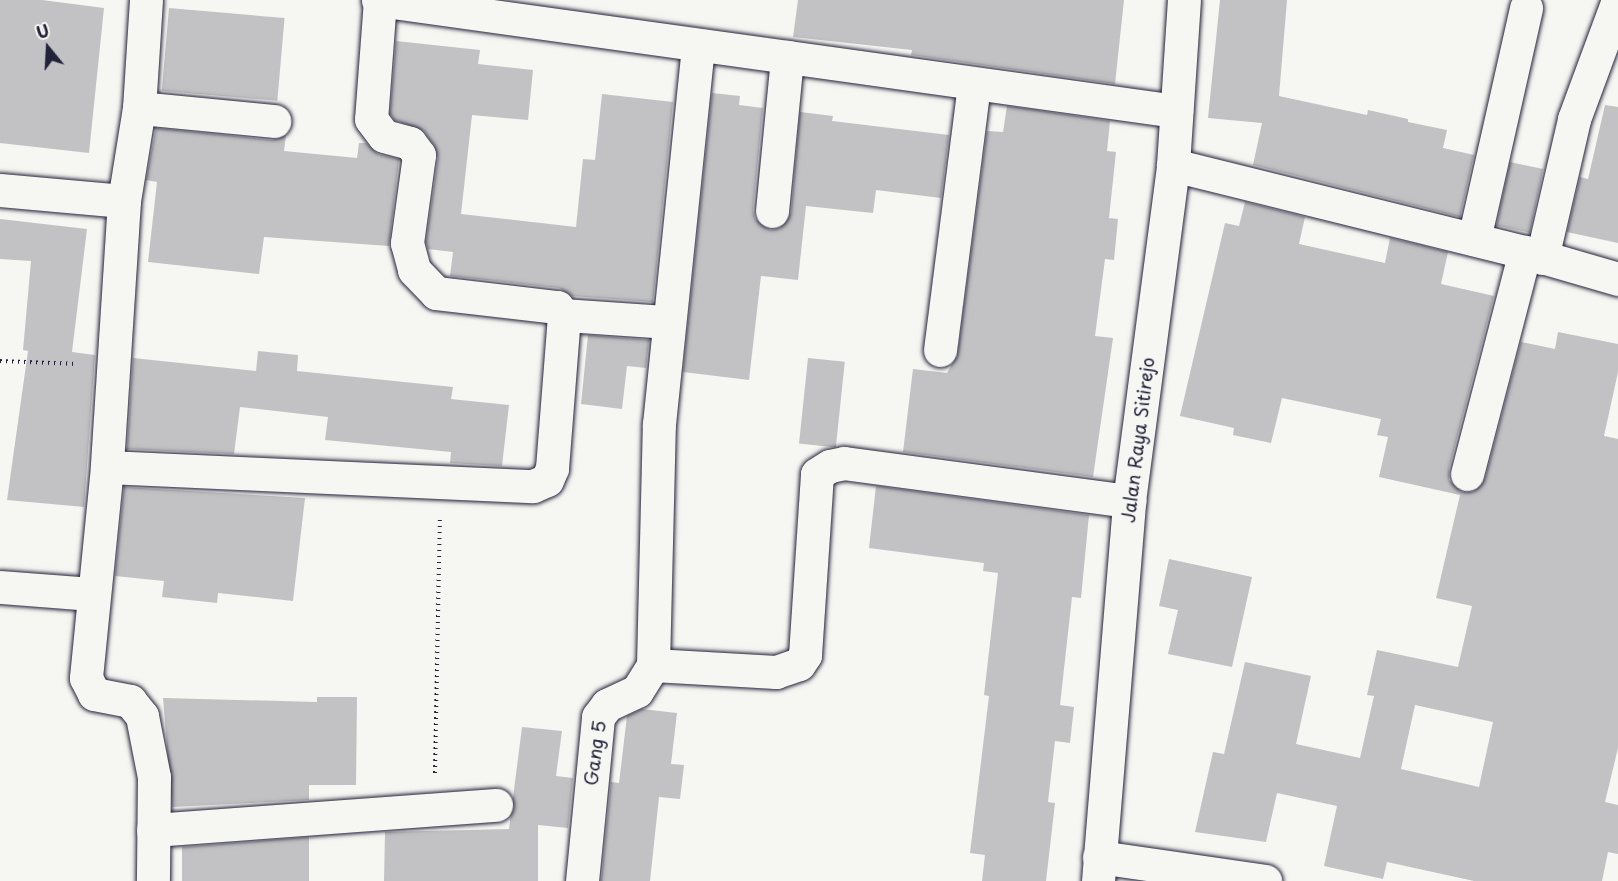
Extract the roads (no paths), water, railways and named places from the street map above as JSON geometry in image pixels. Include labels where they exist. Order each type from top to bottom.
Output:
[{"type":"street","points":[[146,0],[139,108],[124,201],[107,467],[92,594],[86,678],[94,694],[130,701],[142,716],[154,777],[153,881]]},
{"type":"street","points":[[107,467],[533,486],[547,480],[552,468],[564,315],[558,307],[436,293],[414,270],[407,243],[419,155],[410,143],[384,136],[371,119],[379,0],[1176,111]]},
{"type":"street","name":"Jalan Raya Sitirejo","points":[[1098,869],[1129,501],[1173,165],[1184,0]]},
{"type":"street","points":[[1467,474],[1574,119],[1618,0]]},
{"type":"street","points":[[1474,239],[1526,8]]},
{"type":"street","points":[[698,45],[667,322],[659,424],[653,658],[776,672],[799,664],[805,655],[817,474],[830,466],[844,463],[1129,501]]},
{"type":"street","points":[[772,212],[788,57]]},
{"type":"street","points":[[940,350],[974,84]]},
{"type":"street","points":[[139,108],[274,121]]},
{"type":"street","points":[[1173,165],[1474,239],[1618,279]]},
{"type":"street","points":[[0,189],[124,201]]},
{"type":"street","points":[[564,315],[667,322]]},
{"type":"street","points":[[0,587],[92,594]]},
{"type":"street","name":"Gang 5","points":[[582,881],[598,717],[607,705],[637,691],[653,658]]},
{"type":"street","points":[[153,830],[496,805]]},
{"type":"street","points":[[1098,869],[1265,881]]}]
